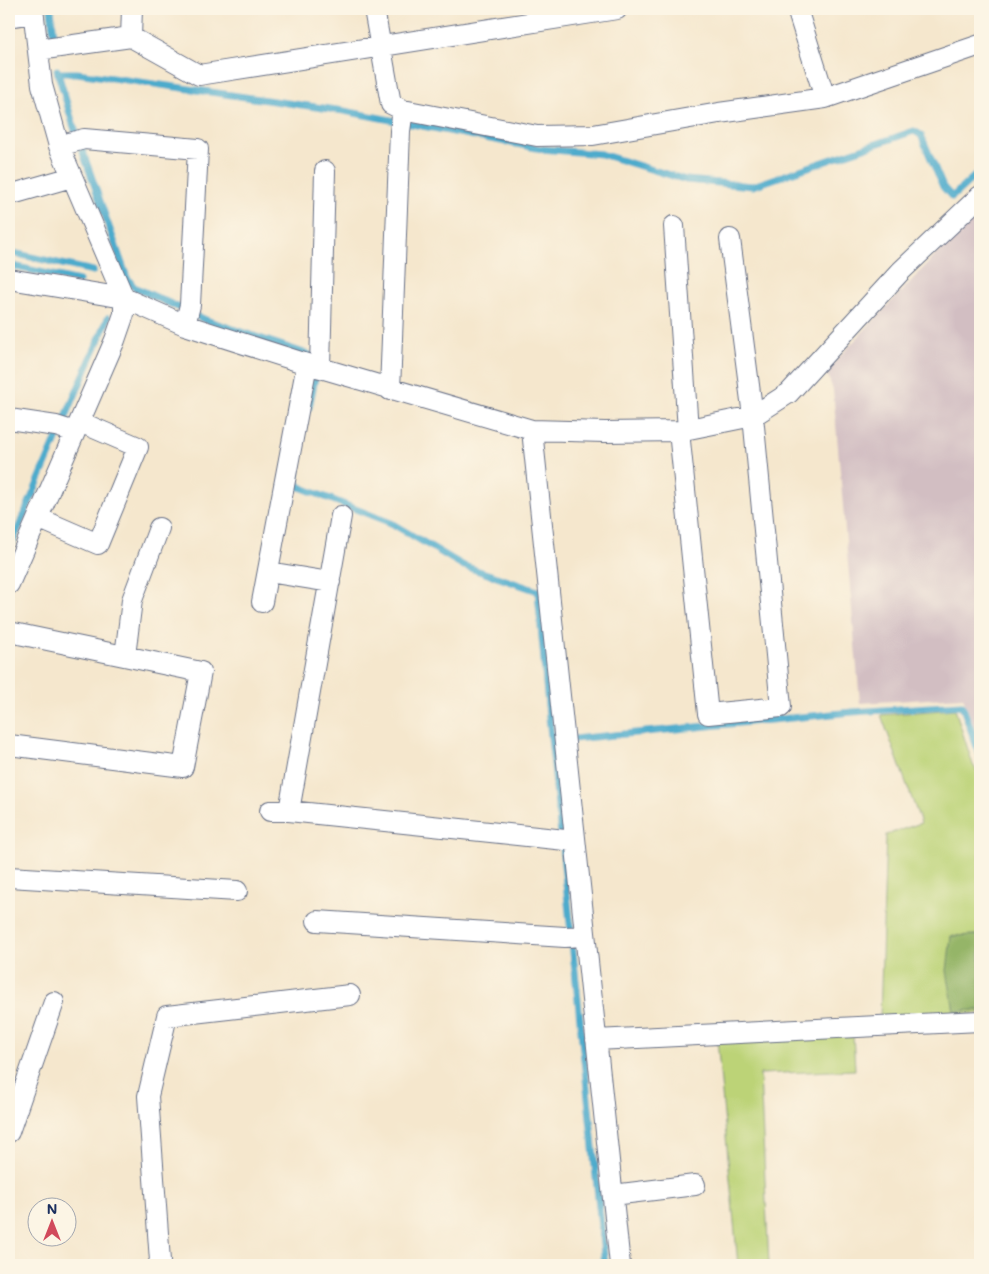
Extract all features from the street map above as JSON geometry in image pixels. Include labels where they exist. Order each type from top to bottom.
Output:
[{"type":"street","points":[[131,37],[132,9]]},
{"type":"street","points":[[374,9],[391,104],[402,120],[390,390]]},
{"type":"street","points":[[38,50],[131,37],[199,76],[380,45],[617,9]]},
{"type":"street","points":[[797,9],[825,98]]},
{"type":"street","points":[[9,17],[33,11],[42,85],[72,142],[72,177],[124,298],[124,314],[115,340],[69,427],[38,518],[11,571]]},
{"type":"street","points":[[402,120],[537,136],[593,135],[719,112],[825,98],[980,45]]},
{"type":"street","points":[[72,142],[198,149],[188,316]]},
{"type":"street","points":[[262,602],[314,366],[325,171]]},
{"type":"street","points":[[9,195],[72,177]]},
{"type":"street","points":[[9,279],[124,298],[188,316],[314,366],[390,390],[532,430],[605,432],[683,430],[753,416],[789,393],[901,271],[980,196]]},
{"type":"street","points":[[674,226],[683,430],[708,714],[781,707],[753,416],[730,239]]},
{"type":"street","points":[[9,419],[69,427],[138,447],[98,544],[38,518]]},
{"type":"street","points":[[532,430],[566,841],[576,937],[596,1040],[620,1265]]},
{"type":"street","points":[[341,516],[330,582],[280,811],[566,841]]},
{"type":"street","points":[[125,656],[132,600],[159,528]]},
{"type":"street","points":[[268,572],[330,582]]},
{"type":"street","points":[[9,632],[201,672],[183,767],[9,745]]},
{"type":"street","points":[[9,877],[237,891]]},
{"type":"street","points":[[318,921],[576,937]]},
{"type":"street","points":[[158,1265],[160,1262],[148,1096],[167,1016],[350,995]]},
{"type":"street","points":[[9,1132],[54,1002]]},
{"type":"street","points":[[596,1040],[980,1021]]},
{"type":"street","points":[[613,1195],[695,1186]]},
{"type":"shaded area","points":[[980,208],[980,743],[963,697],[860,703],[833,390],[826,371]]},
{"type":"green space","points":[[955,709],[973,765],[980,776],[980,935],[951,936],[954,1011],[980,1010],[980,1013],[880,1018],[886,835],[921,823],[881,715]]},
{"type":"green space","points":[[980,935],[980,1010],[954,1011],[947,971],[951,936]]},
{"type":"green space","points":[[853,1034],[855,1070],[760,1074],[769,1265],[738,1265],[717,1040]]},
{"type":"waterway","points":[[51,9],[54,36]]},
{"type":"waterway","points":[[57,70],[73,124],[127,278],[134,287],[206,320],[310,355]]},
{"type":"waterway","points":[[58,73],[77,73],[344,111],[542,149],[601,154],[686,180],[753,186],[914,131],[921,135],[943,187],[952,197],[980,171]]},
{"type":"waterway","points":[[9,252],[93,271]]},
{"type":"waterway","points":[[9,265],[79,281]]},
{"type":"waterway","points":[[9,550],[108,318]]},
{"type":"waterway","points":[[309,407],[315,378]]},
{"type":"waterway","points":[[297,469],[296,482],[300,487],[391,523],[464,566],[538,591],[549,717],[605,1265]]},
{"type":"waterway","points":[[573,739],[853,712],[962,705],[980,755]]}]
